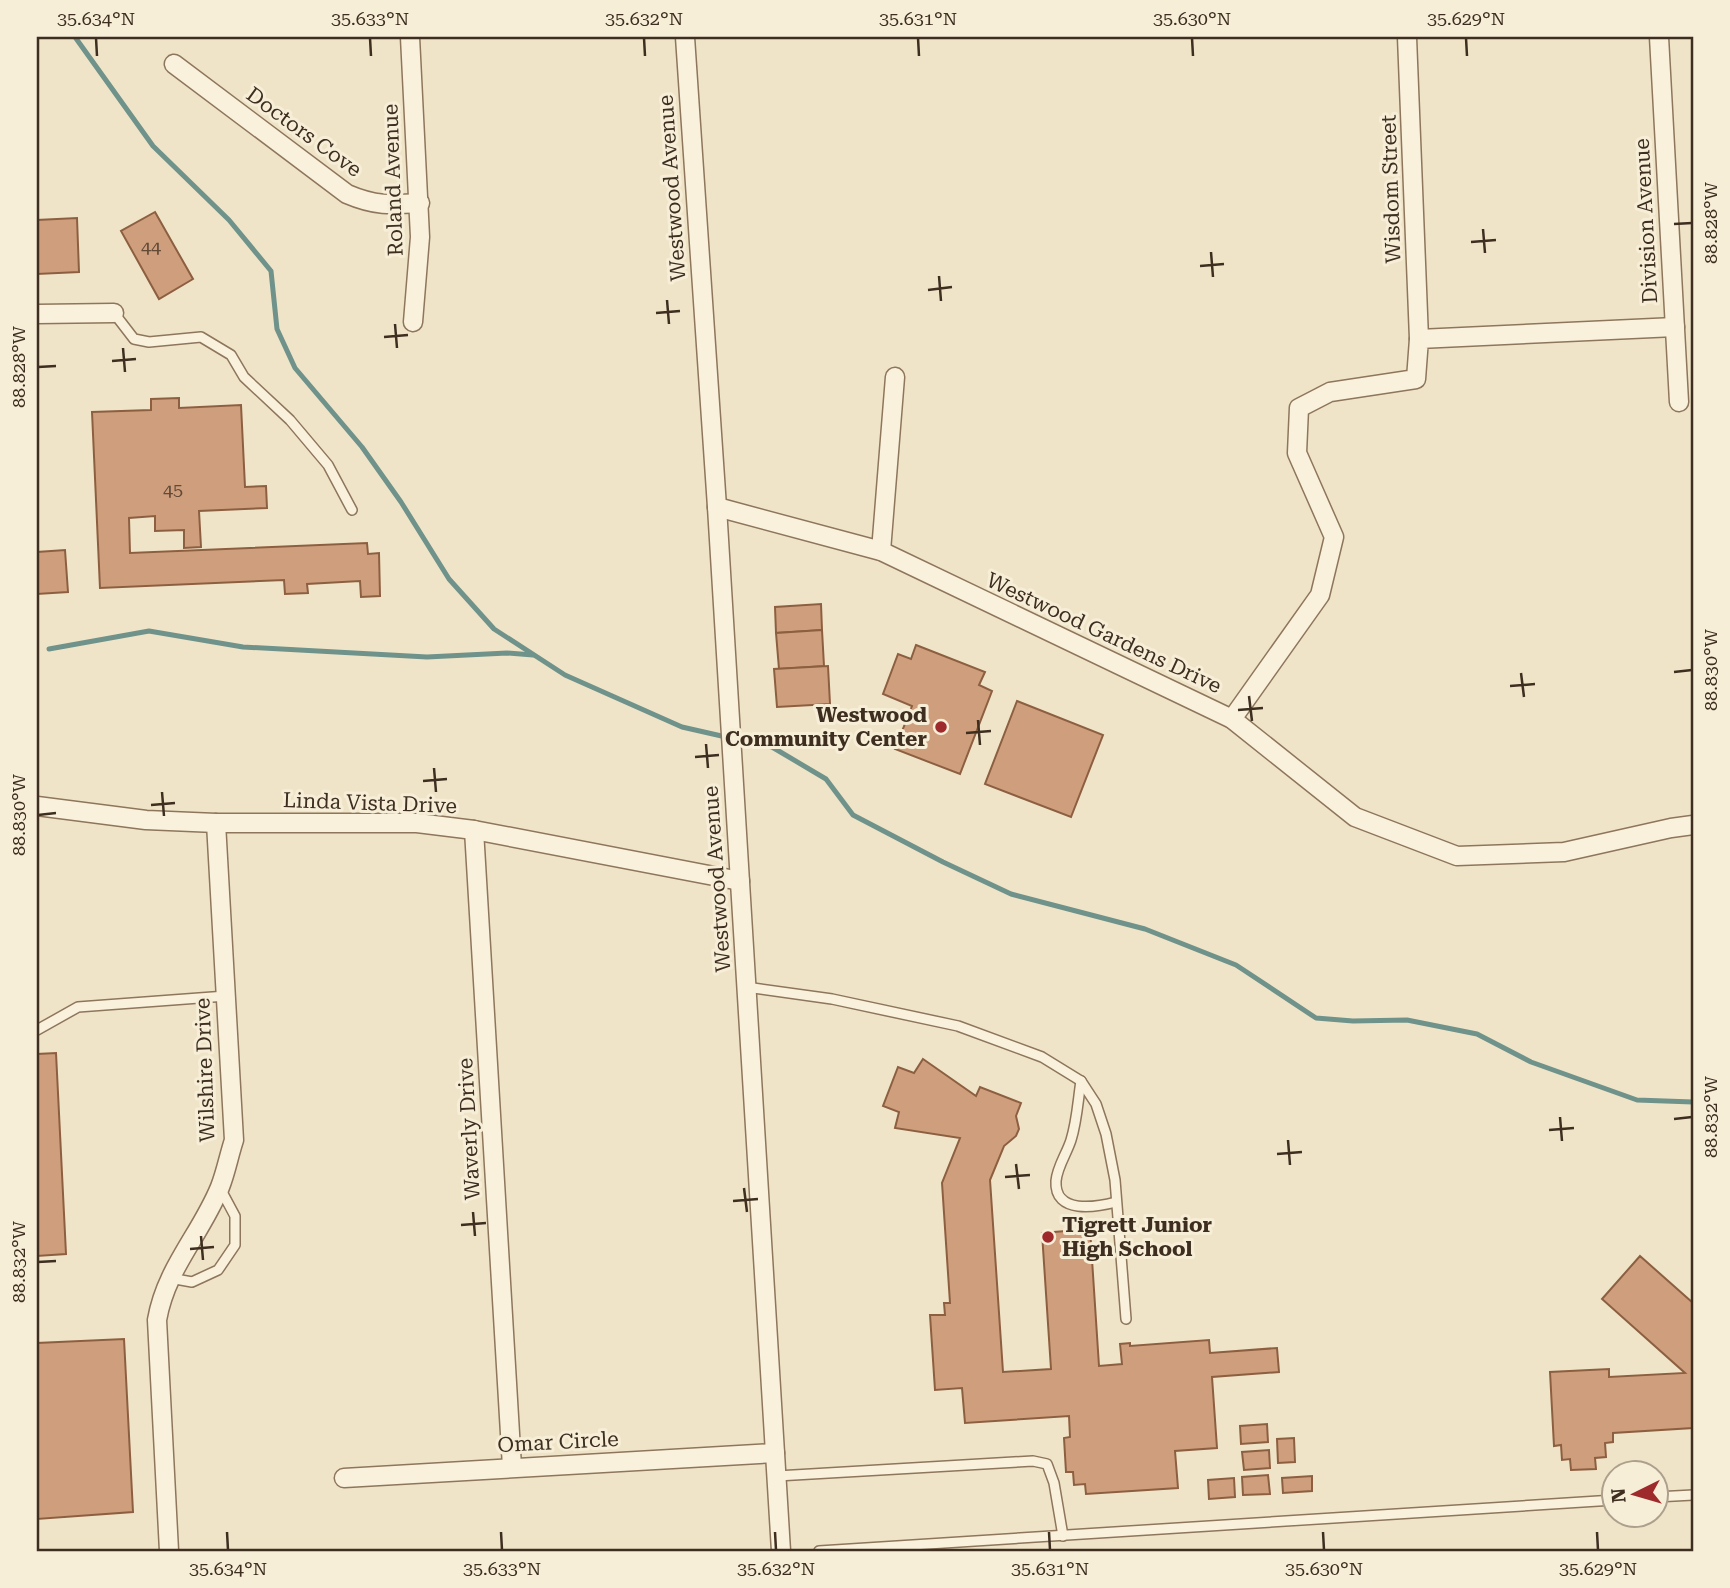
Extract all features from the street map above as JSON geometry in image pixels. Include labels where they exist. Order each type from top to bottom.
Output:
[{"type":"street","name":"Roland Avenue","points":[[410,37],[420,203],[419,265],[412,322]]},
{"type":"street","name":"Westwood Avenue","points":[[685,37],[717,508],[781,1551]]},
{"type":"street","name":"Wisdom Street","points":[[1232,719],[1320,595],[1335,537],[1297,453],[1299,408],[1330,392],[1416,379],[1419,339],[1407,37]]},
{"type":"street","name":"Division Avenue","points":[[1659,37],[1679,402]]},
{"type":"street","name":"Doctors Cove","points":[[174,64],[347,194],[368,203],[420,203]]},
{"type":"street","points":[[37,314],[114,313]]},
{"type":"street","points":[[1419,339],[1675,327]]},
{"type":"street","points":[[881,551],[895,377]]},
{"type":"street","name":"Westwood Gardens Drive","points":[[717,508],[881,551],[1232,719],[1355,817],[1457,856],[1564,852],[1693,825]]},
{"type":"street","name":"Linda Vista Drive","points":[[37,806],[146,820],[216,823],[417,823],[474,830],[740,881]]},
{"type":"street","name":"Wilshire Drive","points":[[169,1551],[157,1320],[162,1296],[170,1278],[220,1187],[234,1140],[216,823]]},
{"type":"street","name":"Waverly Drive","points":[[474,830],[512,1467]]},
{"type":"street","name":"Omar Circle","points":[[344,1478],[775,1453]]},
{"type":"lane","points":[[114,313],[134,339],[149,342],[201,337],[231,355],[244,377],[290,419],[328,465],[352,510]]},
{"type":"lane","points":[[746,987],[832,999],[958,1026],[1042,1057],[1081,1080],[1096,1104],[1106,1134],[1116,1202],[1126,1319]]},
{"type":"lane","points":[[37,1030],[78,1007],[226,996]]},
{"type":"lane","points":[[1081,1080],[1071,1139],[1056,1179],[1056,1190],[1063,1200],[1087,1209],[1116,1202]]},
{"type":"lane","points":[[170,1278],[192,1282],[218,1270],[235,1245],[235,1216],[220,1187]]},
{"type":"lane","points":[[776,1476],[1033,1461],[1047,1464],[1054,1483],[1063,1535]]},
{"type":"lane","points":[[1670,1496],[1693,1495]]},
{"type":"lane","points":[[819,1551],[1600,1501]]},
{"type":"building","points":[[155,212],[193,279],[159,299],[121,231]]},
{"type":"building","points":[[77,218],[79,272],[37,274],[37,220]]},
{"type":"building","points":[[179,398],[179,408],[241,405],[245,487],[266,486],[267,508],[199,511],[201,547],[184,548],[184,530],[155,531],[155,516],[129,518],[130,553],[367,543],[368,554],[379,553],[380,596],[361,597],[360,581],[307,584],[308,593],[285,594],[284,580],[100,588],[92,412],[151,410],[151,399]]},
{"type":"building","points":[[65,550],[68,592],[37,594],[37,552]]},
{"type":"building","points":[[821,604],[822,630],[776,633],[775,607]]},
{"type":"building","points":[[822,630],[824,666],[779,669],[776,633]]},
{"type":"building","name":"Westwood Community Center","points":[[916,645],[985,672],[979,685],[992,691],[960,774],[895,749],[912,706],[883,694],[898,654],[911,659]]},
{"type":"building","points":[[828,666],[830,704],[777,707],[774,669]]},
{"type":"building","points":[[1017,701],[1103,735],[1071,817],[985,784]]},
{"type":"building","points":[[56,1053],[66,1254],[37,1256],[37,1054]]},
{"type":"building","points":[[923,1059],[976,1096],[980,1087],[1021,1103],[1016,1116],[1019,1129],[1016,1136],[1004,1146],[990,1180],[1003,1372],[1051,1369],[1042,1233],[1090,1229],[1099,1366],[1122,1364],[1120,1344],[1130,1343],[1130,1346],[1209,1340],[1210,1353],[1277,1348],[1279,1372],[1212,1377],[1217,1448],[1175,1451],[1178,1488],[1086,1494],[1085,1484],[1074,1485],[1073,1472],[1066,1472],[1064,1438],[1070,1437],[1069,1416],[965,1423],[962,1388],[935,1390],[930,1315],[945,1315],[944,1303],[950,1303],[942,1183],[960,1138],[895,1128],[899,1112],[883,1106],[898,1067],[914,1073]]},
{"type":"building","points":[[1640,1256],[1693,1303],[1693,1428],[1613,1433],[1613,1442],[1605,1443],[1606,1457],[1595,1458],[1596,1469],[1571,1470],[1570,1459],[1562,1460],[1561,1445],[1554,1446],[1550,1372],[1609,1369],[1609,1377],[1685,1373],[1602,1299]]},
{"type":"building","points":[[124,1339],[133,1512],[37,1519],[37,1343]]},
{"type":"building","points":[[1267,1424],[1268,1442],[1241,1444],[1240,1426]]},
{"type":"building","points":[[1294,1438],[1295,1462],[1278,1463],[1277,1439]]},
{"type":"building","points":[[1269,1450],[1270,1468],[1244,1470],[1242,1452]]},
{"type":"building","points":[[1268,1475],[1270,1494],[1243,1495],[1242,1477]]},
{"type":"building","points":[[1312,1476],[1312,1491],[1283,1493],[1282,1478]]},
{"type":"building","points":[[1234,1478],[1235,1497],[1209,1499],[1208,1480]]},
{"type":"waterway","points":[[75,37],[153,146],[229,220],[271,271],[277,329],[295,368],[362,447],[401,502],[449,579],[494,629],[565,675],[682,727],[726,737]]},
{"type":"waterway","points":[[49,649],[149,631],[243,647],[427,657],[507,653],[533,655]]},
{"type":"waterway","points":[[736,739],[772,747],[826,779],[853,815],[943,862],[1011,894],[1145,929],[1236,965],[1316,1018],[1353,1021],[1407,1020],[1477,1034],[1531,1062],[1637,1100],[1693,1102]]},
{"type":"place","name":"Westwood Community Center","points":[[941,727]]},
{"type":"place","name":"Tigrett Junior High School","points":[[1048,1237]]}]
